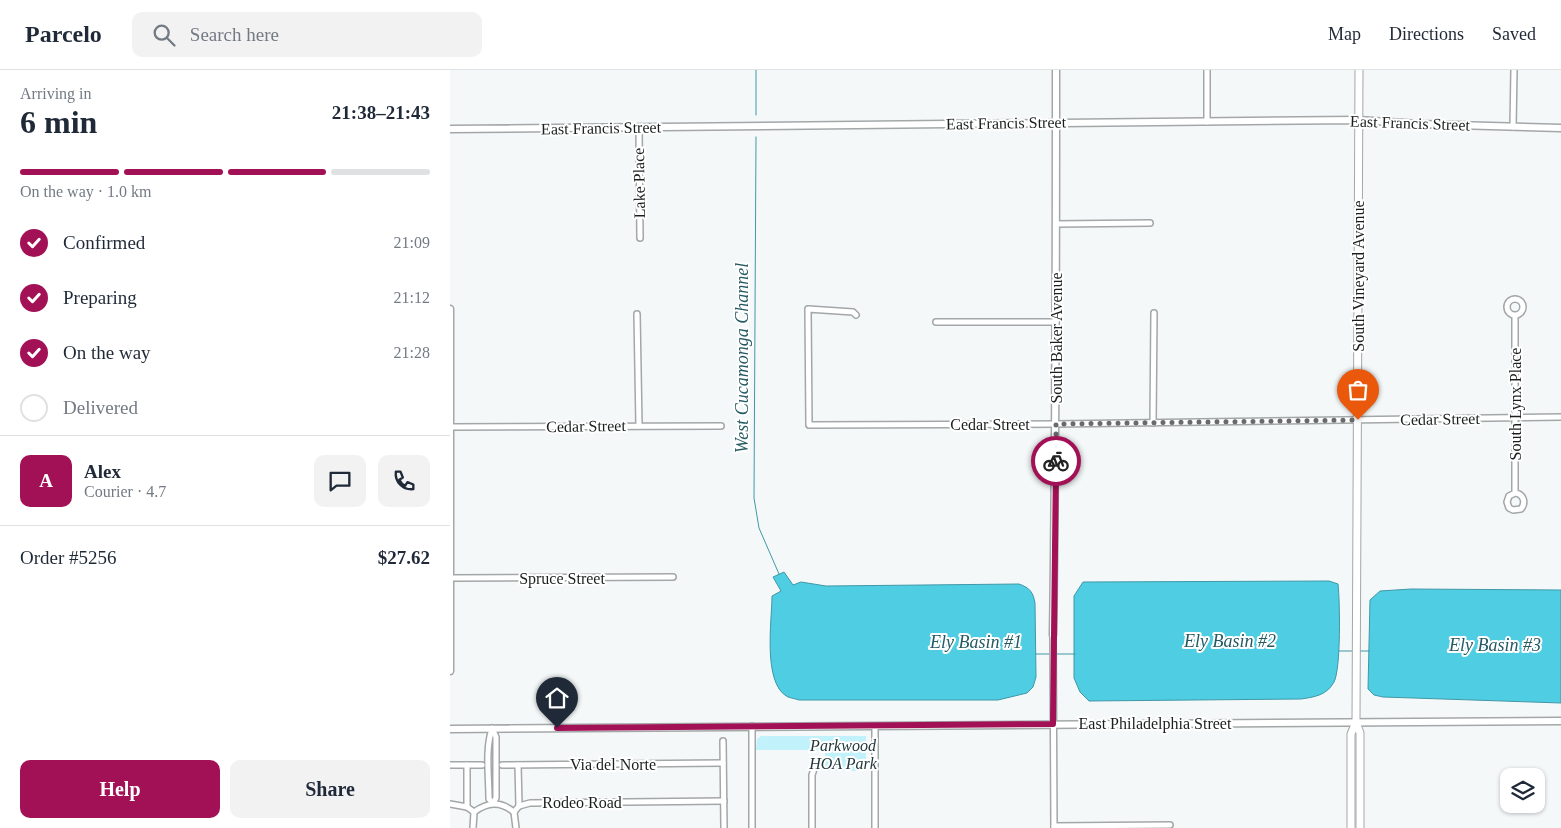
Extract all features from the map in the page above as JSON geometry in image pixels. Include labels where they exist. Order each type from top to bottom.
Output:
[{"type":"main road","name":"South Vineyard Avenue","points":[[1359,70],[1356,722],[1360,733],[1360,828]]},
{"type":"main road","name":"South Vineyard Avenue","points":[[1351,828],[1350,734],[1356,722]]},
{"type":"street","name":"South Baker Avenue","points":[[1053,635],[1056,424],[1056,70]]},
{"type":"street","points":[[1206,70],[1206,122]]},
{"type":"street","points":[[1513,127],[1514,70]]},
{"type":"street","name":"East Francis Street","points":[[450,129],[1358,120],[1419,124],[1561,128]]},
{"type":"street","name":"Lake Place","points":[[639,128],[640,238]]},
{"type":"street","points":[[1056,224],[1150,223]]},
{"type":"street","points":[[450,308],[450,671]]},
{"type":"street","name":"Cedar Street","points":[[856,315],[853,312],[808,309],[809,425],[1153,423],[1561,417]]},
{"type":"street","points":[[1153,423],[1154,313]]},
{"type":"street","points":[[637,314],[639,426]]},
{"type":"street","name":"South Lynx Place","points":[[1515,316],[1515,493]]},
{"type":"street","points":[[936,322],[1056,322]]},
{"type":"street","name":"Cedar Street","points":[[451,427],[721,426]]},
{"type":"street","name":"Spruce Street","points":[[451,578],[673,577]]},
{"type":"street","points":[[1053,635],[1054,827],[1170,825]]},
{"type":"street","name":"East Philadelphia Street","points":[[450,728],[1561,721]]},
{"type":"street","points":[[752,726],[752,828]]},
{"type":"street","points":[[875,726],[875,828]]},
{"type":"street","points":[[492,728],[489,737],[489,799],[493,803]]},
{"type":"street","points":[[723,741],[724,828]]},
{"type":"street","name":"Via del Norte","points":[[502,765],[723,763]]},
{"type":"street","points":[[812,828],[812,776],[816,763]]},
{"type":"street","points":[[467,765],[467,807]]},
{"type":"street","points":[[450,766],[482,765]]},
{"type":"street","points":[[518,765],[519,806]]},
{"type":"street","name":"Rodeo Road","points":[[514,812],[519,806],[530,803],[724,801]]},
{"type":"street","points":[[474,812],[481,807],[493,803],[507,806],[514,812],[516,828]]},
{"type":"street","points":[[450,804],[467,807],[474,812]]},
{"type":"street","points":[[473,828],[474,812]]},
{"type":"green space","name":"Parkwood HOA Park","points":[[761,736],[866,736],[866,771],[825,771],[825,750],[756,750],[757,739]]},
{"type":"water","name":"Ely Basin #1","points":[[784,572],[793,585],[801,582],[826,586],[1019,584],[1030,591],[1035,603],[1036,677],[1033,687],[1027,693],[998,700],[799,700],[788,697],[780,690],[775,679],[770,651],[772,596],[781,591],[773,577]]},
{"type":"water","name":"Ely Basin #2","points":[[1329,581],[1338,584],[1338,664],[1334,682],[1328,690],[1320,695],[1301,699],[1089,701],[1080,692],[1074,678],[1074,596],[1083,582]]},
{"type":"water","name":"Ely Basin #3","points":[[1411,589],[1561,590],[1561,703],[1383,697],[1374,695],[1368,689],[1370,600],[1380,591]]},
{"type":"waterway","name":"West Cucamonga Channel","points":[[756,70],[756,115]]},
{"type":"waterway","name":"West Cucamonga Channel","points":[[756,137],[754,498],[759,528],[779,574]]},
{"type":"waterway","points":[[1339,651],[1353,651]]},
{"type":"waterway","points":[[1359,651],[1369,651]]},
{"type":"waterway","points":[[1036,654],[1050,654]]},
{"type":"waterway","points":[[1054,654],[1075,654]]},
{"type":"way so far","points":[[1056,461],[1056,424],[1358,420]]},
{"type":"route","points":[[557,728],[1053,724],[1056,461]]}]
